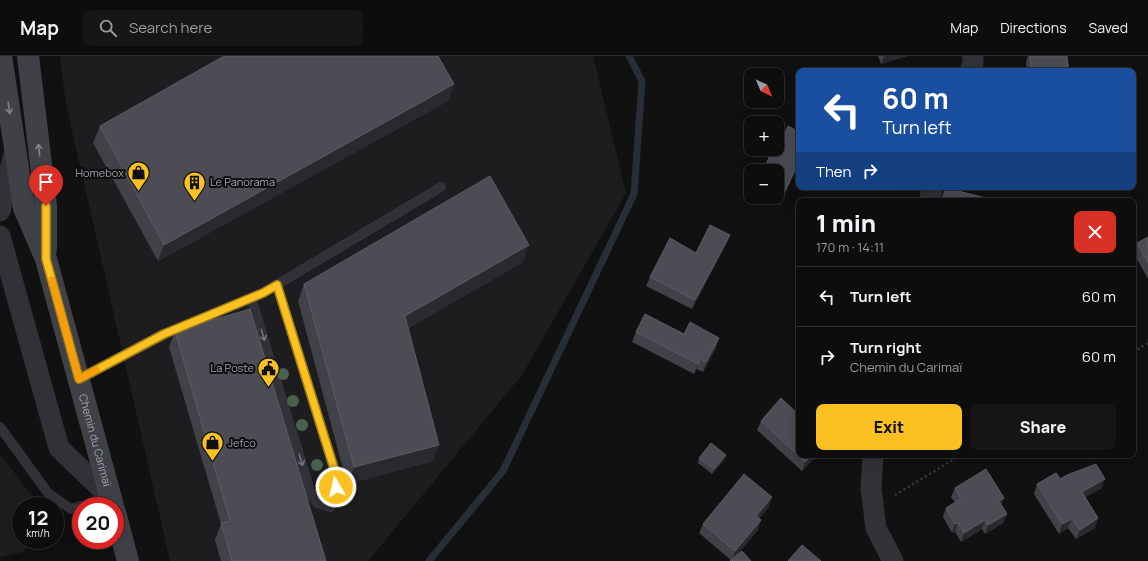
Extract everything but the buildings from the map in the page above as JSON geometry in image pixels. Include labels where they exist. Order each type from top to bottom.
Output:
[{"type":"main road","name":"Chemin du Carimaï","points":[[2,56],[24,208],[46,259],[111,497]]},
{"type":"main road","name":"Chemin du Carimaï","points":[[28,56],[46,206],[46,259]]},
{"type":"main road","name":"Chemin du Carimaï","points":[[124,546],[128,561]]},
{"type":"street","points":[[971,68],[973,56]]},
{"type":"street","points":[[0,211],[15,149]]},
{"type":"street","points":[[0,236],[59,448],[105,497]]},
{"type":"street","points":[[873,458],[871,488],[876,528],[893,561]]},
{"type":"lane","points":[[79,379],[164,334],[263,293],[441,187]]},
{"type":"lane","points":[[251,298],[311,494],[317,503],[330,507],[336,497],[337,478],[277,285]]},
{"type":"lane","points":[[0,427],[48,493],[72,509]]},
{"type":"path","points":[[1136,350],[1148,343]]},
{"type":"path","points":[[873,508],[956,458]]},
{"type":"shaded area","points":[[60,56],[593,56],[626,193],[522,375],[368,561],[170,561],[66,104]]},
{"type":"shaded area","points":[[0,454],[33,497],[12,497],[12,549],[26,549],[23,552],[0,557]]},
{"type":"waterway","points":[[429,561],[503,471],[634,194],[642,81],[629,56]]},
{"type":"slow traffic","points":[[52,280],[79,379],[96,370]]},
{"type":"place","name":"Homebox","points":[[139,192]]},
{"type":"place","name":"Le Panorama","points":[[195,202]]},
{"type":"place","name":"La Poste","points":[[269,388]]},
{"type":"place","name":"Jefco","points":[[212,462]]},
{"type":"route","points":[[46,206],[46,259],[79,379],[164,334],[263,293],[277,285],[337,478],[336,487]]}]
